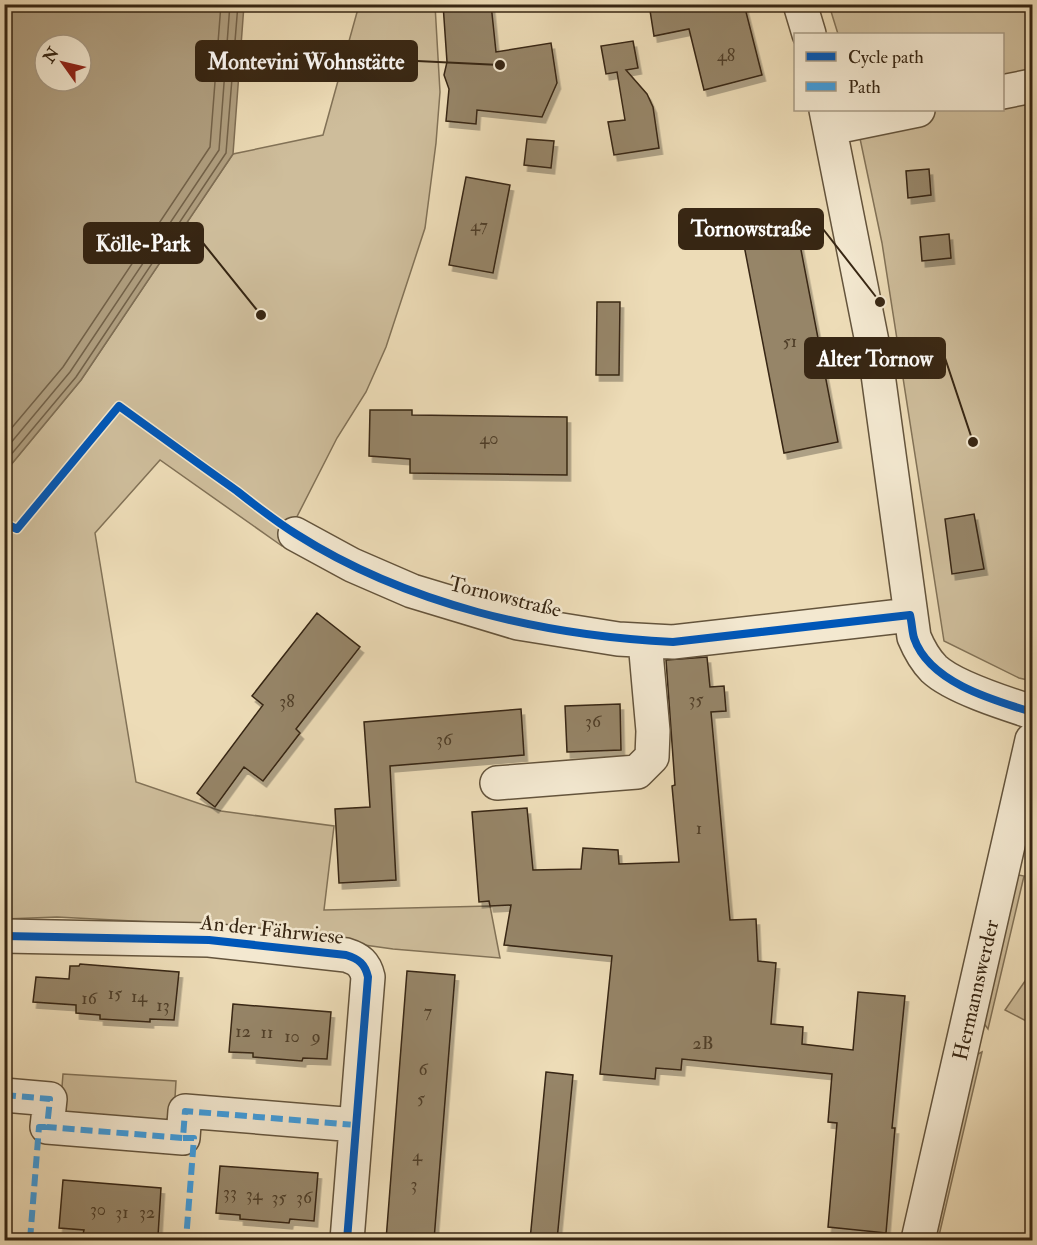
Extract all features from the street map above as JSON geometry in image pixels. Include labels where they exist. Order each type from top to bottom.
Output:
[{"type":"street","points":[[800,4],[809,33]]},
{"type":"street","points":[[1004,92],[1032,86]]},
{"type":"street","points":[[908,111],[828,119],[877,367],[914,637],[922,654],[935,670],[993,699],[1032,712]]},
{"type":"street","name":"Tornowstraße","points":[[296,534],[352,565],[423,594],[518,623],[618,639],[673,642],[910,615]]},
{"type":"street","points":[[497,783],[638,772],[652,757],[653,731],[645,641]]},
{"type":"street","name":"Hermannswerder","points":[[918,1240],[1032,740]]},
{"type":"street","name":"An der Fährwiese","points":[[4,936],[209,940],[354,957],[366,968],[368,977],[347,1240]]},
{"type":"street","points":[[4,1095],[50,1099],[47,1127],[183,1138],[185,1111],[356,1125]]},
{"type":"shaded area","points":[[359,5],[435,5],[440,92],[425,228],[386,347],[366,392],[337,438],[282,546],[160,460],[95,533],[136,782],[221,811],[334,826],[324,910],[490,906],[500,958],[393,949],[228,926],[57,917],[5,919],[5,472],[81,380],[233,154],[323,135]]},
{"type":"shaded area","points":[[829,5],[1032,5],[1032,681],[1019,678],[944,641],[882,243],[854,111],[1004,111],[1004,33],[838,33]]},
{"type":"shaded area","points":[[1014,874],[1024,876],[988,1029],[980,1018]]},
{"type":"shaded area","points":[[1032,971],[1032,1024],[1005,1010]]},
{"type":"shaded area","points":[[982,1052],[938,1240],[928,1240],[970,1058]]},
{"type":"shaded area","points":[[63,1074],[176,1081],[173,1131],[59,1125]]},
{"type":"water","points":[[5,4],[244,5],[233,154],[81,380],[5,472]]},
{"type":"building","points":[[443,4],[491,4],[496,52],[551,43],[557,83],[542,117],[477,110],[476,124],[446,121],[449,89],[444,75],[447,62]]},
{"type":"building","points":[[649,4],[744,4],[762,75],[704,90],[689,29],[654,36]]},
{"type":"building","points":[[633,41],[638,68],[626,70],[647,94],[653,107],[659,148],[614,155],[608,122],[625,120],[617,72],[606,74],[601,46]]},
{"type":"building","points":[[527,139],[554,141],[551,168],[524,165]]},
{"type":"building","points":[[929,169],[931,195],[908,198],[906,171]]},
{"type":"building","points":[[466,177],[510,185],[493,273],[449,265]]},
{"type":"building","points":[[797,229],[838,442],[784,453],[743,240]]},
{"type":"building","points":[[949,234],[951,258],[922,261],[920,237]]},
{"type":"building","points":[[597,302],[620,302],[619,375],[596,375]]},
{"type":"building","points":[[370,410],[412,410],[412,415],[567,417],[567,475],[410,473],[410,459],[369,456]]},
{"type":"building","points":[[974,514],[984,569],[952,574],[945,519]]},
{"type":"building","points":[[317,613],[360,647],[296,729],[300,733],[263,781],[244,767],[215,807],[197,793],[263,705],[252,696]]},
{"type":"building","points":[[707,657],[710,687],[724,686],[726,711],[711,712],[730,920],[756,919],[758,961],[776,963],[771,1024],[803,1027],[802,1044],[853,1050],[858,992],[905,996],[892,1128],[895,1128],[886,1233],[828,1227],[837,1123],[828,1122],[832,1074],[682,1059],[681,1070],[656,1068],[655,1079],[600,1074],[612,956],[504,945],[511,905],[490,906],[489,901],[479,902],[472,812],[527,808],[533,870],[581,869],[583,848],[618,850],[619,864],[679,862],[672,786],[675,785],[666,660]]},
{"type":"building","points":[[620,704],[621,750],[567,752],[565,706]]},
{"type":"building","points":[[521,709],[524,755],[390,766],[396,880],[339,883],[335,809],[370,807],[364,722]]},
{"type":"building","points":[[80,964],[179,972],[174,1020],[150,1019],[150,1022],[100,1019],[100,1015],[76,1013],[76,1005],[33,1002],[36,977],[69,979],[70,966]]},
{"type":"building","points":[[407,971],[455,975],[434,1240],[386,1240]]},
{"type":"building","points":[[233,1004],[331,1012],[327,1059],[303,1058],[302,1061],[253,1057],[253,1053],[229,1052]]},
{"type":"building","points":[[546,1072],[573,1075],[557,1240],[530,1240]]},
{"type":"building","points":[[220,1166],[318,1173],[314,1221],[290,1219],[289,1223],[240,1219],[240,1215],[216,1213]]},
{"type":"building","points":[[63,1180],[161,1188],[158,1236],[133,1234],[133,1238],[83,1234],[84,1230],[59,1228]]},
{"type":"marked path","points":[[4,1095],[50,1099],[47,1127],[183,1138],[185,1111],[356,1125]]},
{"type":"marked path","points":[[30,1240],[39,1127],[47,1127]]},
{"type":"marked path","points":[[183,1138],[194,1138],[186,1240]]},
{"type":"cycle path","points":[[4,523],[17,529],[119,406],[296,534],[383,580],[430,597],[526,624],[624,639],[673,642],[910,615],[914,638],[922,653],[947,678],[981,695],[1032,712]]},
{"type":"cycle path","points":[[4,936],[209,940],[346,955],[361,963],[368,977],[347,1240]]},
{"type":"place","name":"Montevini Wohnstätte","points":[[500,65]]},
{"type":"place","name":"Tornowstraße","points":[[880,302]]},
{"type":"place","name":"Kölle-Park","points":[[261,315]]},
{"type":"place","name":"Alter Tornow","points":[[973,442]]}]
